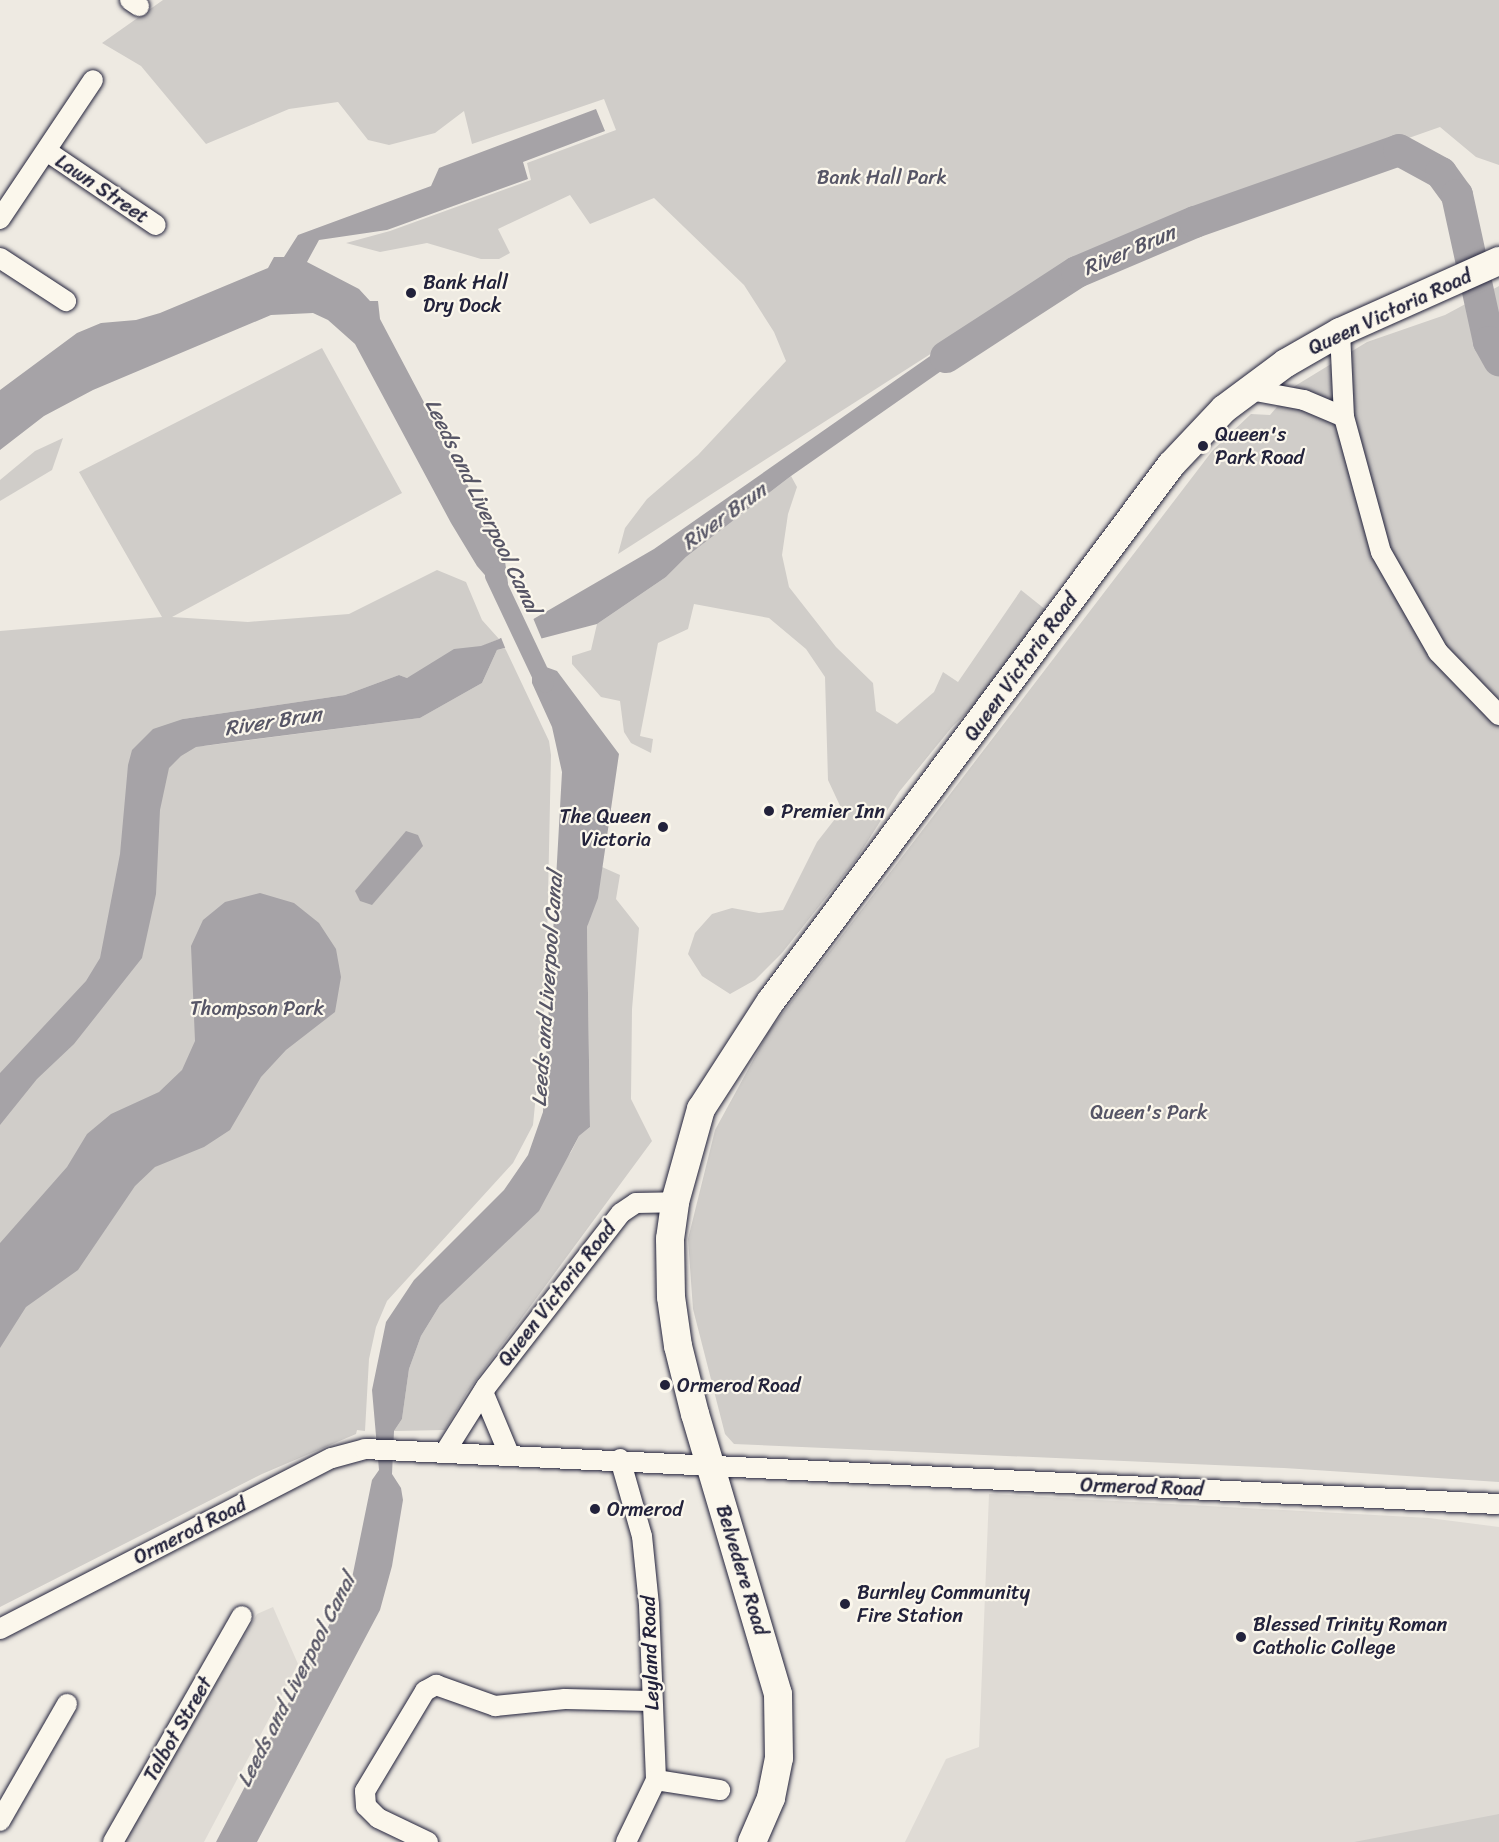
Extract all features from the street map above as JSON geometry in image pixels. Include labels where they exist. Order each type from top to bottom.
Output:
[{"type":"highway","name":"Queen Victoria Road","points":[[671,1297],[670,1239],[675,1203],[701,1109],[771,1000],[1164,474],[1224,409],[1286,363],[1340,332],[1499,261]]},
{"type":"highway","name":"Belvedere Road","points":[[671,1297],[678,1346],[710,1465],[778,1694],[779,1758],[771,1798],[752,1842]]},
{"type":"street","points":[[0,219],[48,152],[93,80]]},
{"type":"street","name":"Lawn Street","points":[[48,152],[156,225]]},
{"type":"street","points":[[0,258],[66,301]]},
{"type":"street","points":[[1340,332],[1344,417],[1382,552],[1438,652],[1499,715]]},
{"type":"street","points":[[1250,390],[1304,400],[1344,417]]},
{"type":"street","name":"Queen Victoria Road","points":[[446,1452],[483,1392],[621,1213],[636,1203],[675,1203]]},
{"type":"street","points":[[483,1392],[509,1454]]},
{"type":"street","name":"Ormerod Road","points":[[0,1629],[332,1458],[365,1449],[509,1454],[1012,1483],[1416,1497],[1499,1504]]},
{"type":"street","name":"Leyland Road","points":[[620,1460],[642,1536],[649,1605],[651,1701],[656,1780],[626,1842]]},
{"type":"street","name":"Talbot Street","points":[[113,1842],[242,1616]]},
{"type":"street","points":[[428,1842],[378,1818],[366,1806],[365,1791],[425,1691],[436,1685],[495,1706],[565,1699],[651,1701]]},
{"type":"street","points":[[0,1821],[67,1704]]},
{"type":"street","points":[[656,1780],[720,1790]]},
{"type":"shaded area","name":"Blessed Trinity Roman Catholic College","points":[[989,1494],[1429,1518],[1499,1527],[1499,1842],[905,1842],[946,1759],[979,1747]]},
{"type":"shaded area","points":[[273,1607],[298,1664],[204,1842],[124,1842],[257,1614]]},
{"type":"green space","name":"Bank Hall Park","points":[[163,0],[1499,0],[1499,165],[1476,157],[1440,127],[1115,241],[1082,257],[618,554],[625,528],[647,499],[698,455],[786,361],[774,332],[744,285],[654,198],[590,224],[570,195],[498,229],[510,253],[499,259],[481,259],[427,243],[380,252],[346,243],[390,231],[531,180],[527,163],[616,130],[604,99],[472,144],[464,111],[435,133],[389,145],[368,140],[338,102],[289,109],[206,144],[141,66],[102,43]]},
{"type":"green space","name":"Queen's Park","points":[[1499,286],[1499,1482],[1284,1468],[734,1444],[725,1434],[693,1309],[688,1239],[715,1130],[769,1031],[1213,450],[1251,414],[1270,415],[1295,386],[1367,342],[1445,315]]},
{"type":"green space","name":"Thompson Park","points":[[322,348],[402,493],[172,617],[248,622],[349,614],[437,570],[466,582],[482,620],[499,639],[407,678],[399,675],[345,695],[183,719],[204,746],[420,718],[482,683],[497,650],[505,648],[549,741],[551,755],[546,991],[533,1125],[513,1163],[387,1301],[376,1327],[369,1359],[365,1431],[357,1430],[356,1434],[262,1474],[0,1607],[0,631],[162,617],[79,472]]},
{"type":"green space","points":[[63,438],[52,470],[0,501],[0,480],[35,451]]},
{"type":"green space","points":[[791,476],[797,487],[788,514],[782,555],[789,587],[836,647],[873,683],[876,711],[897,724],[934,692],[943,672],[958,682],[1021,590],[1046,610],[993,687],[952,727],[899,792],[855,861],[782,953],[755,980],[730,994],[702,976],[688,954],[695,933],[712,914],[732,908],[759,913],[783,910],[817,842],[842,810],[828,780],[825,677],[806,649],[769,618],[694,604],[688,629],[658,643],[640,736],[653,739],[651,753],[631,743],[624,732],[620,701],[601,697],[572,664],[572,656],[591,650],[597,624],[666,577],[686,557]]},
{"type":"green space","points":[[602,867],[620,875],[616,899],[639,928],[632,1009],[631,1099],[652,1141],[468,1391],[445,1430],[394,1431],[402,1419],[409,1369],[421,1336],[440,1305],[486,1258],[571,1152],[579,1136],[590,1127],[587,927]]},
{"type":"green space","points":[[1499,1814],[1499,1842],[1354,1842]]},
{"type":"water","points":[[596,109],[605,131],[523,162],[528,179],[387,230],[319,240],[307,262],[359,289],[370,301],[378,301],[380,319],[504,554],[508,583],[505,598],[477,566],[451,523],[355,344],[328,320],[313,313],[271,315],[93,390],[44,416],[0,450],[0,390],[77,333],[101,323],[136,320],[160,313],[268,268],[274,257],[284,257],[298,235],[431,186],[439,168]]},
{"type":"water","points":[[976,324],[987,339],[791,476],[686,557],[666,577],[597,624],[497,650],[482,683],[420,718],[196,747],[181,756],[169,768],[160,810],[156,894],[142,958],[74,1044],[37,1079],[0,1125],[0,1073],[86,981],[100,958],[120,854],[128,765],[132,750],[153,729],[183,719],[345,695],[399,675],[407,678],[454,649],[481,646],[499,639],[654,549]]},
{"type":"water","points":[[532,662],[557,671],[619,754],[598,898],[587,927],[590,1127],[579,1136],[539,1211],[440,1305],[421,1336],[409,1369],[402,1419],[394,1431],[392,1474],[401,1488],[403,1500],[392,1566],[380,1610],[257,1842],[216,1842],[351,1583],[372,1480],[379,1470],[372,1390],[386,1322],[414,1280],[504,1190],[528,1155],[543,1112],[562,772],[552,727],[532,683]]},
{"type":"water","points":[[406,831],[418,835],[423,846],[372,905],[360,901],[355,891]]},
{"type":"water","points":[[260,893],[294,903],[319,923],[336,949],[341,977],[335,1012],[286,1050],[261,1077],[230,1130],[204,1147],[155,1167],[135,1186],[78,1270],[26,1307],[0,1348],[0,1243],[67,1167],[87,1134],[111,1114],[159,1092],[182,1070],[195,1041],[191,946],[203,920],[225,902]]},
{"type":"pier","points":[[533,618],[543,642],[506,650],[500,635]]},
{"type":"waterway","name":"River Brun","points":[[946,357],[1077,272],[1195,222],[1399,150],[1441,173],[1457,195],[1489,342],[1499,360]]},
{"type":"waterway","name":"Leeds and Liverpool Canal","points":[[494,576],[545,684]]},
{"type":"place","name":"Bank Hall Dry Dock","points":[[411,293]]},
{"type":"place","name":"Queen's Park Road","points":[[1203,446]]},
{"type":"place","name":"Premier Inn","points":[[769,811]]},
{"type":"place","name":"The Queen Victoria","points":[[663,827]]},
{"type":"place","name":"Ormerod Road","points":[[665,1385]]},
{"type":"place","name":"Ormerod","points":[[595,1509]]},
{"type":"place","name":"Burnley Community Fire Station","points":[[845,1604]]},
{"type":"place","name":"Blessed Trinity Roman Catholic College","points":[[1241,1637]]}]
